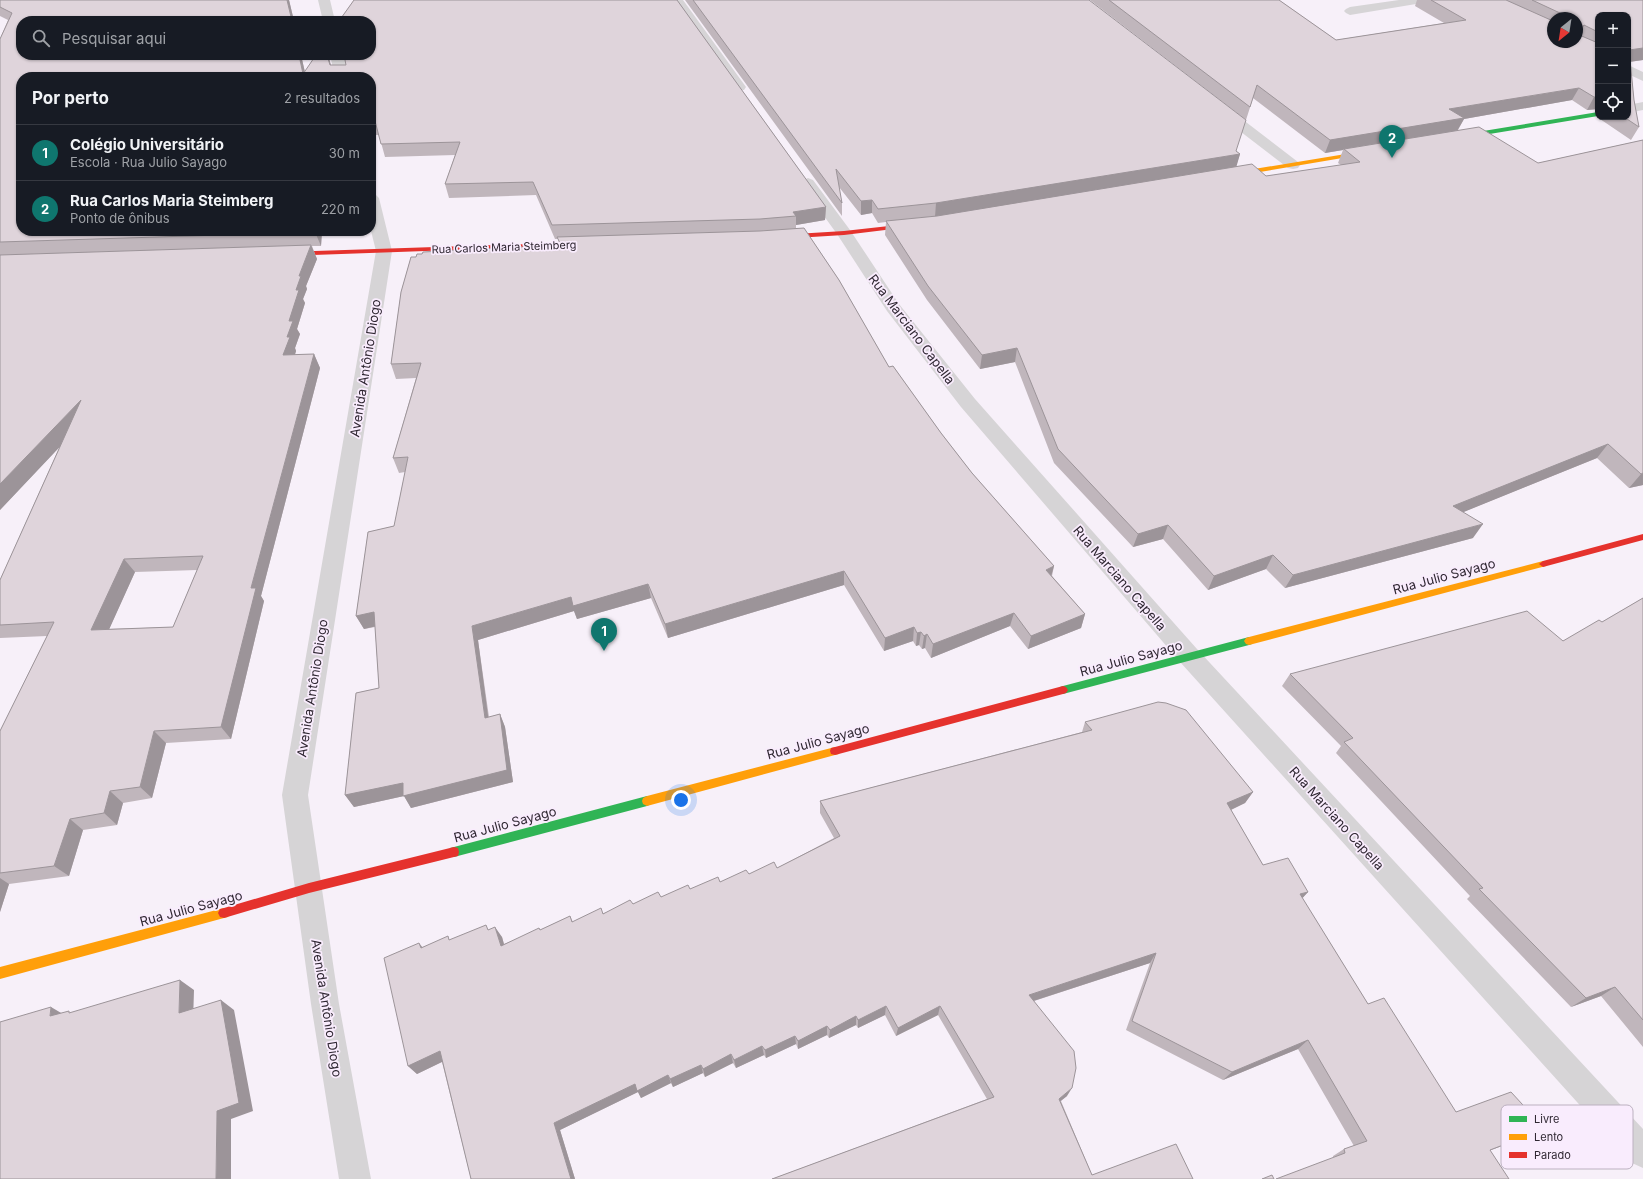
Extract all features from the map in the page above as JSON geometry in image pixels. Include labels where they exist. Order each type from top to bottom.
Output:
[{"type":"street","points":[[324,0],[328,16]]},
{"type":"street","points":[[677,0],[746,97]]},
{"type":"street","points":[[338,60],[341,72]]},
{"type":"street","points":[[1631,71],[1643,77]]},
{"type":"street","points":[[1211,102],[1293,165]]},
{"type":"street","points":[[1631,108],[1643,106]]},
{"type":"street","points":[[1449,139],[1595,115]]},
{"type":"street","points":[[1223,176],[1379,151]]},
{"type":"street","name":"Rua Marciano Capella","points":[[802,175],[844,233],[892,307],[968,403],[1189,656],[1600,1105]]},
{"type":"street","name":"Avenida Antônio Diogo","points":[[356,1179],[324,1004],[295,795],[384,251],[376,218]]},
{"type":"street","points":[[769,238],[844,233],[927,224]]},
{"type":"street","name":"Rua Carlos Maria Steimberg","points":[[274,254],[596,244]]},
{"type":"street","name":"Rua Julio Sayago","points":[[0,973],[213,916],[309,888],[393,868],[1643,537]]},
{"type":"street","name":"Rua Marciano Capella","points":[[1633,1141],[1643,1152]]},
{"type":"lane","points":[[1350,11],[1422,0]]},
{"type":"building","points":[[0,0],[287,0],[291,16],[16,16],[16,60],[300,60],[303,72],[16,72],[16,236],[189,236],[0,242],[0,39],[12,13],[0,7]]},
{"type":"building","points":[[354,0],[677,0],[826,207],[793,212],[796,216],[760,219],[552,225],[533,182],[445,184],[460,142],[381,144],[376,125],[376,72],[304,72],[313,60],[328,60],[330,65],[346,65],[345,60],[376,60],[376,16],[343,16]]},
{"type":"building","points":[[693,0],[1089,0],[1246,120],[1236,151],[1240,154],[936,203],[878,209],[872,200],[861,201],[836,169],[842,203]]},
{"type":"building","points":[[1109,0],[1279,0],[1336,40],[1466,20],[1431,0],[1506,0],[1547,18],[1547,48],[1583,48],[1583,37],[1595,42],[1595,97],[1579,88],[1449,109],[1464,118],[1330,140],[1257,85],[1250,107]]},
{"type":"building","points":[[1532,0],[1643,0],[1643,48],[1631,50],[1631,12],[1595,12],[1595,30],[1584,25],[1583,26],[1583,12],[1558,12]]},
{"type":"building","points":[[1631,70],[1634,100],[1639,127],[1628,120],[1631,120]]},
{"type":"building","points":[[1479,127],[1538,163],[1643,140],[1643,473],[1641,474],[1608,444],[1453,506],[1483,524],[1293,575],[1273,555],[1214,576],[1168,525],[1138,534],[1058,449],[1017,348],[982,355],[928,286],[886,221],[937,216],[1252,164],[1266,176],[1360,162],[1344,149]]},
{"type":"building","points":[[804,228],[839,280],[889,367],[893,366],[972,473],[1054,566],[1046,570],[1085,614],[1031,636],[1014,613],[933,644],[927,634],[924,636],[921,632],[917,633],[914,627],[885,638],[844,571],[665,624],[648,584],[573,606],[571,597],[472,626],[485,718],[500,714],[507,770],[403,796],[403,783],[345,795],[356,693],[379,688],[374,612],[356,616],[368,532],[394,526],[408,457],[393,458],[421,363],[391,364],[401,292],[411,257],[416,257],[417,254],[422,254],[423,252],[561,245],[557,237],[760,231]]},
{"type":"building","points":[[311,245],[299,276],[301,276],[296,290],[299,290],[289,321],[293,321],[287,337],[290,337],[283,355],[314,354],[251,588],[256,588],[221,727],[154,731],[140,787],[110,791],[104,813],[70,819],[54,866],[0,873],[0,731],[54,622],[0,625],[0,580],[81,400],[0,484],[0,255]],"holes":[[[203,556],[173,627],[91,630],[124,559]]]},
{"type":"building","points":[[1643,598],[1643,1020],[1615,987],[1586,998],[1479,889],[1483,888],[1344,742],[1353,738],[1290,674],[1527,611],[1563,641],[1599,620],[1602,622]]},
{"type":"building","points":[[1158,702],[1166,703],[1186,710],[1253,792],[1227,803],[1263,865],[1288,858],[1308,892],[1300,894],[1368,1004],[1384,998],[1456,1112],[1511,1092],[1523,1105],[1501,1105],[1501,1146],[1490,1150],[1501,1169],[1509,1179],[1276,1179],[1345,1153],[1344,1149],[1367,1141],[1308,1040],[1232,1072],[1132,1021],[1156,953],[1029,995],[1074,1051],[1076,1068],[1072,1088],[1059,1099],[1092,1175],[1176,1144],[1193,1179],[772,1179],[994,1097],[940,1006],[898,1028],[886,1006],[858,1020],[856,1016],[830,1030],[827,1026],[798,1041],[795,1036],[765,1050],[762,1046],[734,1060],[731,1054],[703,1069],[701,1065],[670,1079],[668,1075],[637,1091],[635,1084],[554,1123],[571,1179],[471,1179],[440,1051],[408,1066],[384,958],[419,943],[421,948],[448,936],[449,940],[486,925],[488,930],[495,927],[501,946],[539,928],[540,930],[570,916],[572,922],[601,908],[603,914],[630,900],[633,904],[658,892],[661,897],[688,885],[690,889],[718,877],[720,882],[746,870],[749,874],[774,862],[777,868],[840,836],[820,801],[1092,730],[1085,722]]},
{"type":"building","points":[[180,980],[179,1013],[221,1000],[239,1103],[217,1111],[216,1179],[0,1179],[0,1022],[51,1007],[50,1016],[69,1011],[69,1013]]},
{"type":"building","points":[[1272,1175],[1274,1179],[1262,1179]]},
{"type":"traffic: fast","points":[[1459,137],[1595,114]]},
{"type":"traffic: fast","points":[[1063,690],[1249,641]]},
{"type":"traffic: fast","points":[[454,852],[647,801]]},
{"type":"traffic: slow","points":[[1230,175],[1370,152]]},
{"type":"traffic: slow","points":[[1249,641],[1543,564]]},
{"type":"traffic: slow","points":[[647,801],[835,751]]},
{"type":"traffic: slow","points":[[0,973],[224,913]]},
{"type":"traffic: jam","points":[[779,237],[844,233],[916,225]]},
{"type":"traffic: jam","points":[[285,254],[589,244]]},
{"type":"traffic: jam","points":[[1543,564],[1643,537]]},
{"type":"traffic: jam","points":[[835,751],[1063,690]]},
{"type":"traffic: jam","points":[[224,913],[309,888],[454,852]]},
{"type":"place","name":"Rua Carlos Maria Steimberg","points":[[1392,158]]},
{"type":"place","name":"Colégio Universitário","points":[[604,651]]}]
